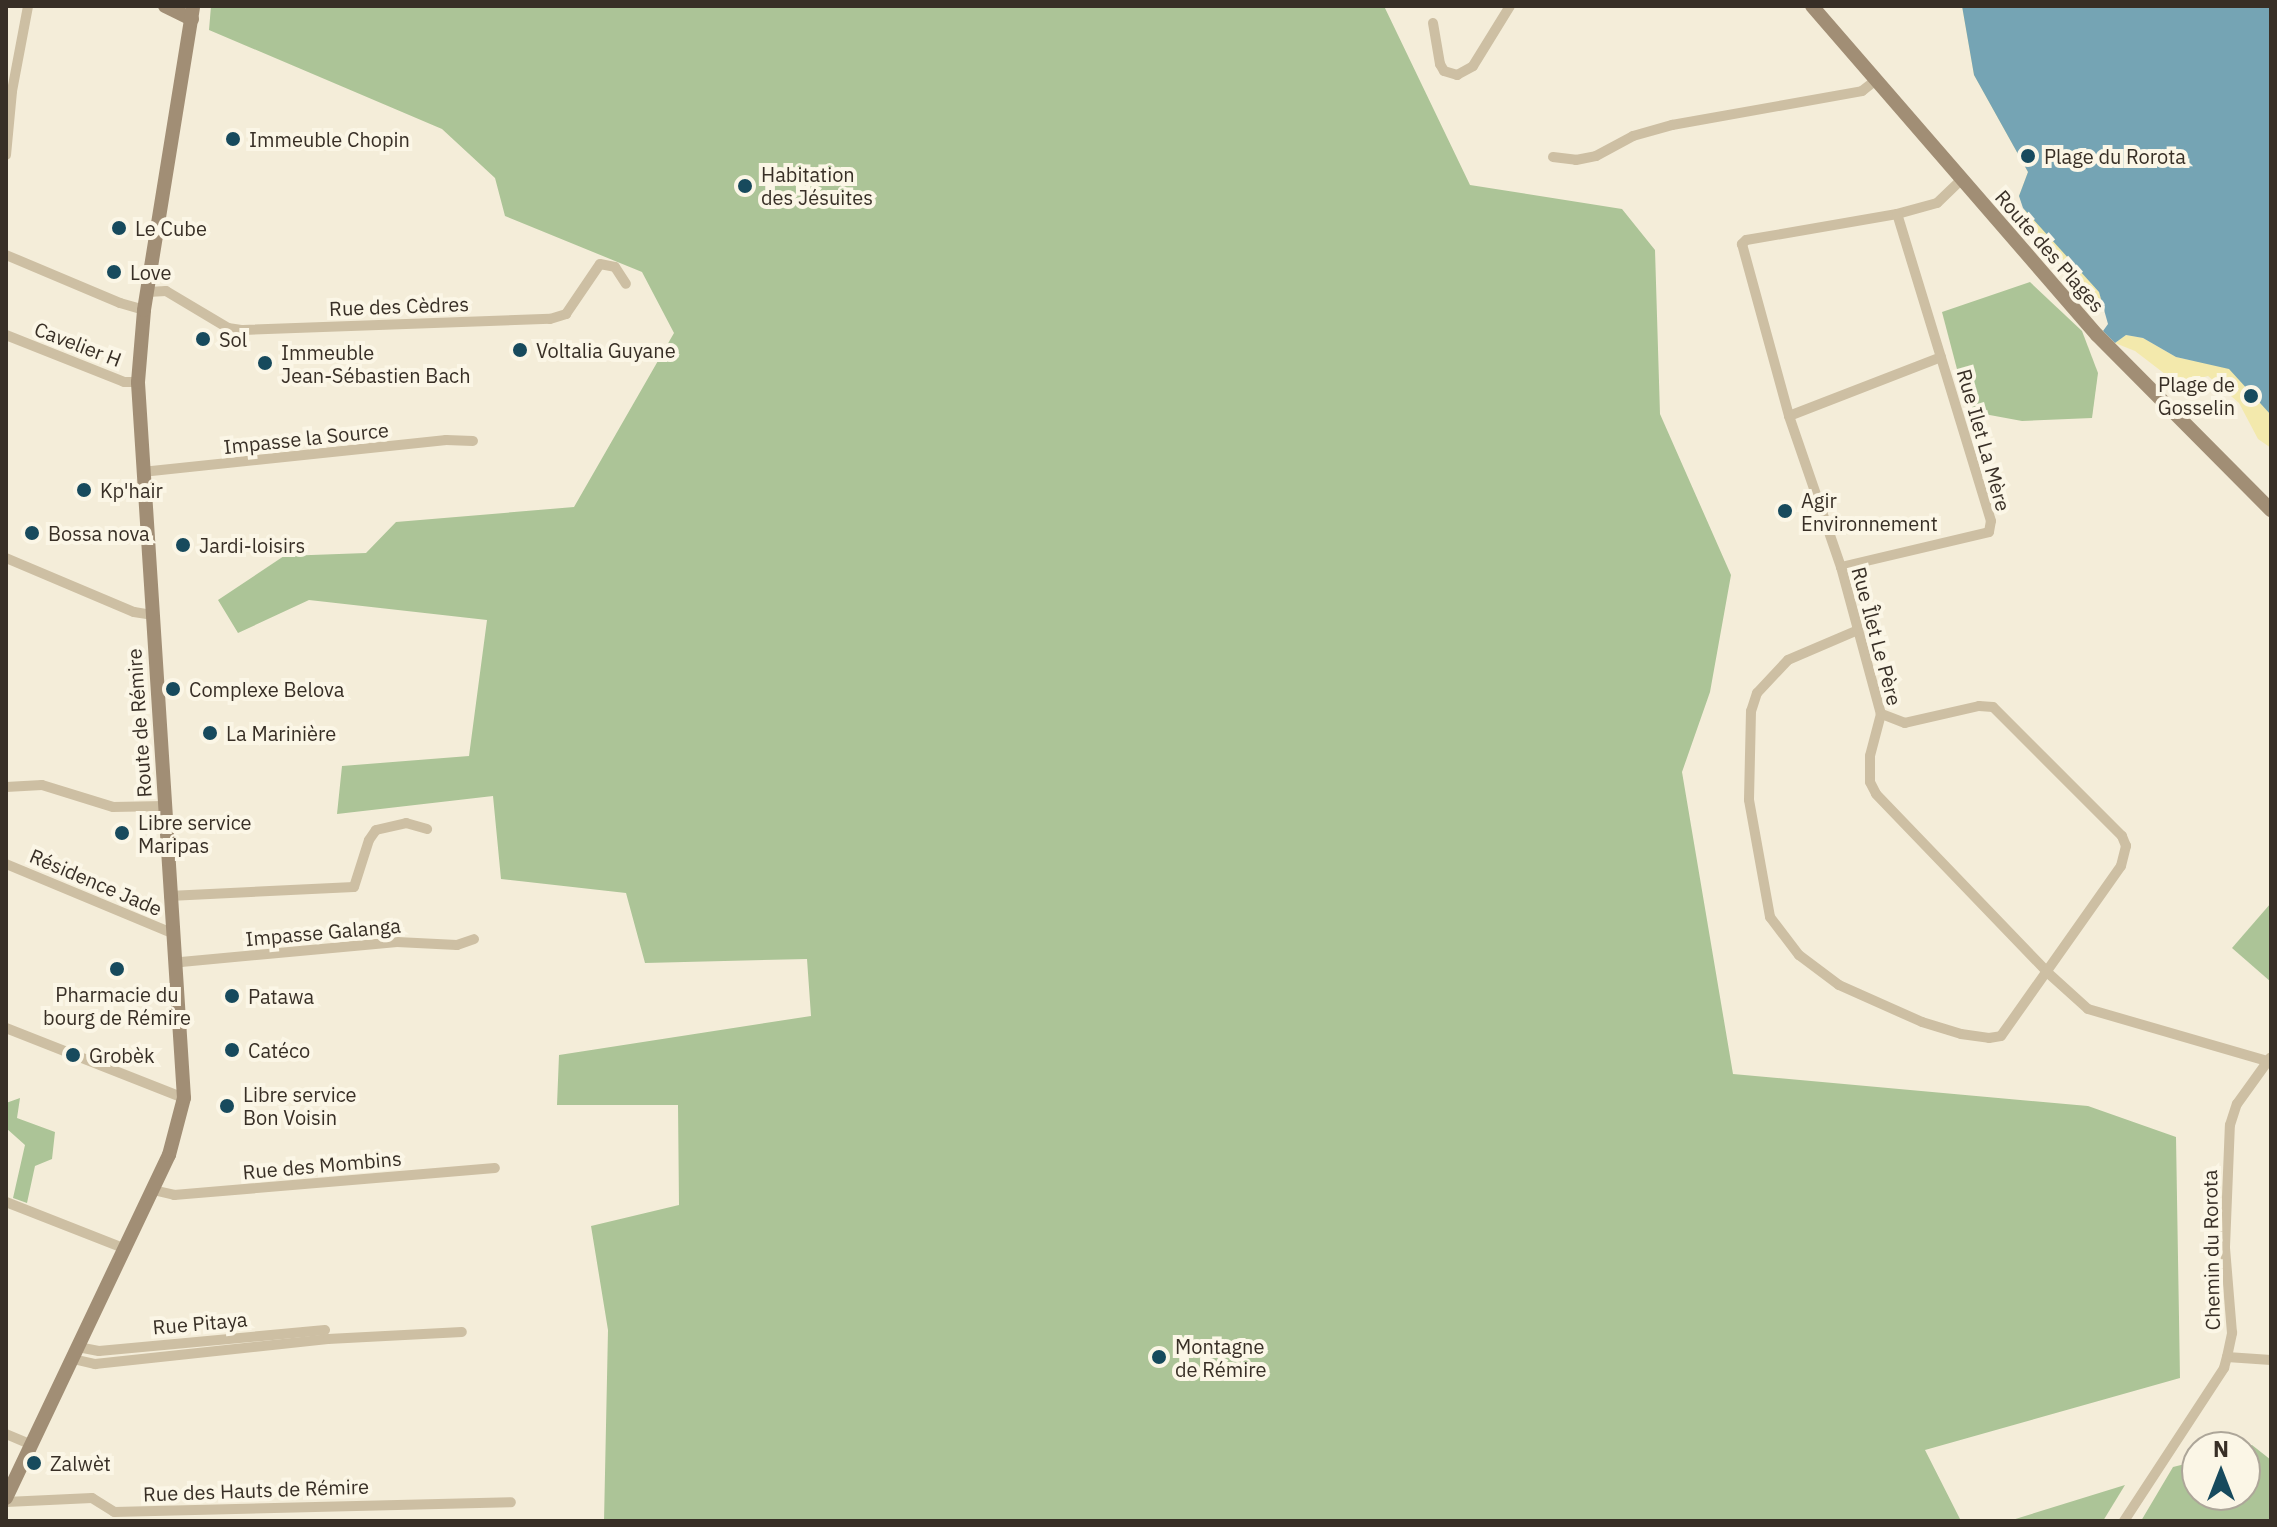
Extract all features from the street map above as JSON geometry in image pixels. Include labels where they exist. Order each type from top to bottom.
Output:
[{"type":"main road","points":[[165,6],[192,12]]},
{"type":"main road","name":"Route des Plages","points":[[1812,6],[2097,335],[2271,510]]},
{"type":"main road","name":"Route de Rémire","points":[[7,1493],[153,1190],[179,1125],[184,1098],[138,382],[144,310],[192,12]]},
{"type":"street","points":[[6,155],[12,91],[28,6]]},
{"type":"street","points":[[1433,23],[1440,64],[1444,71],[1457,75],[1473,66],[1510,6]]},
{"type":"street","points":[[1553,157],[1576,160],[1596,156],[1633,136],[1659,129],[1862,91],[1875,81]]},
{"type":"street","name":"Rue Îlet Le Père","points":[[1961,180],[1937,203],[1897,214],[1746,240],[1742,244],[1789,416],[1841,567],[1881,714],[1870,756],[1870,782],[1876,794],[2047,972],[2088,1009],[2269,1059]]},
{"type":"street","name":"Rue Ilet La Mère","points":[[1841,567],[1989,532],[1991,521],[1897,214]]},
{"type":"street","points":[[6,255],[144,310]]},
{"type":"street","name":"Rue des Cèdres","points":[[148,292],[173,294],[213,321],[243,330],[550,319],[566,314],[600,264],[615,267],[626,284]]},
{"type":"street","name":"Cavelier H","points":[[7,339],[124,382],[138,382]]},
{"type":"street","points":[[1789,416],[1941,357]]},
{"type":"street","name":"Impasse la Source","points":[[142,472],[446,440],[473,441]]},
{"type":"street","points":[[6,558],[134,612],[152,615]]},
{"type":"street","points":[[1858,630],[1788,660],[1757,693],[1751,711],[1749,800],[1770,917],[1799,955],[1839,985],[1922,1022],[1961,1034],[1989,1038],[2001,1036],[2121,866],[2126,846],[2122,836],[1993,707],[1979,706],[1905,723],[1881,714]]},
{"type":"street","points":[[6,787],[42,785],[113,807],[164,806]]},
{"type":"street","points":[[169,896],[354,887],[369,840],[376,830],[406,823],[427,829]]},
{"type":"street","name":"Résidence Jade","points":[[6,864],[172,933]]},
{"type":"street","name":"Impasse Galanga","points":[[175,966],[181,962],[397,942],[457,945],[474,939]]},
{"type":"street","points":[[6,1028],[184,1098]]},
{"type":"street","name":"Chemin du Rorota","points":[[2124,1521],[2224,1368],[2232,1333],[2225,1247],[2230,1125],[2237,1104],[2269,1059]]},
{"type":"street","name":"Rue des Mombins","points":[[153,1190],[174,1195],[495,1168]]},
{"type":"street","points":[[6,1202],[126,1249]]},
{"type":"street","name":"Rue Pitaya","points":[[76,1353],[325,1330]]},
{"type":"street","points":[[76,1353],[95,1364],[328,1339],[462,1332]]},
{"type":"street","points":[[2227,1357],[2271,1360]]},
{"type":"street","points":[[6,1434],[32,1445]]},
{"type":"street","name":"Rue des Hauts de Rémire","points":[[7,1493],[92,1498],[114,1512],[511,1502]]},
{"type":"green space","points":[[211,6],[1384,6],[1470,185],[1622,209],[1655,250],[1660,414],[1731,575],[1710,692],[1682,772],[1733,1074],[2088,1106],[2176,1137],[2180,1378],[1925,1450],[1961,1521],[604,1521],[608,1330],[591,1226],[679,1205],[678,1105],[557,1105],[559,1055],[811,1016],[807,959],[645,963],[626,893],[501,879],[493,796],[337,814],[342,766],[469,756],[487,620],[309,600],[238,633],[218,600],[284,556],[366,553],[396,522],[574,507],[674,333],[642,272],[505,216],[495,178],[442,129],[209,30]]},
{"type":"green space","points":[[2030,282],[2082,331],[2098,373],[2092,418],[2022,421],[1968,411],[1942,312]]},
{"type":"green space","points":[[2271,903],[2271,982],[2232,948]]},
{"type":"green space","points":[[20,1098],[17,1118],[55,1132],[52,1159],[35,1166],[27,1203],[13,1198],[25,1145],[6,1128],[6,1103]]},
{"type":"green space","points":[[2261,1452],[2271,1460],[2271,1521],[2141,1521],[2173,1467],[2181,1465],[2181,1511],[2261,1511]]},
{"type":"green space","points":[[2125,1485],[2103,1521],[2009,1521]]},
{"type":"sand","name":"Plage du Rorota","points":[[1962,6],[2057,243],[2099,292],[2105,311],[2090,307],[2036,238],[2019,196],[2028,172],[1974,75]]},
{"type":"sand","name":"Plage de Gosselin","points":[[2126,335],[2143,338],[2176,357],[2194,361],[2219,359],[2271,390],[2271,448],[2258,439],[2239,403],[2208,376],[2178,384],[2135,351],[2115,343]]},
{"type":"water","points":[[1962,6],[2271,6],[2271,415],[2229,369],[2176,357],[2143,338],[2126,335],[2115,343],[2103,331],[2108,324],[2099,292],[2023,208],[2019,196],[2028,172],[1974,75]]},
{"type":"place","name":"Immeuble Chopin","points":[[233,139]]},
{"type":"place","name":"Plage du Rorota","points":[[2028,156]]},
{"type":"place","name":"Habitation des Jésuites","points":[[745,186]]},
{"type":"place","name":"Le Cube","points":[[119,228]]},
{"type":"place","name":"Love","points":[[114,272]]},
{"type":"place","name":"Sol","points":[[203,339]]},
{"type":"place","name":"Voltalia Guyane","points":[[520,350]]},
{"type":"place","name":"Immeuble Jean-Sébastien Bach","points":[[265,363]]},
{"type":"place","name":"Plage de Gosselin","points":[[2251,396]]},
{"type":"place","name":"Kp'hair","points":[[84,490]]},
{"type":"place","name":"Agir Environnement","points":[[1785,511]]},
{"type":"place","name":"Bossa nova","points":[[32,533]]},
{"type":"place","name":"Jardi-loisirs","points":[[183,545]]},
{"type":"place","name":"Complexe Belova","points":[[173,689]]},
{"type":"place","name":"La Marinière","points":[[210,733]]},
{"type":"place","name":"Libre service Maripas","points":[[122,833]]},
{"type":"place","name":"Pharmacie du bourg de Rémire","points":[[117,969]]},
{"type":"place","name":"Patawa","points":[[232,996]]},
{"type":"place","name":"Catéco","points":[[232,1050]]},
{"type":"place","name":"Grobèk","points":[[73,1055]]},
{"type":"place","name":"Libre service Bon Voisin","points":[[227,1106]]},
{"type":"place","name":"Montagne de Rémire","points":[[1159,1357]]},
{"type":"place","name":"Zalwèt","points":[[34,1463]]}]
